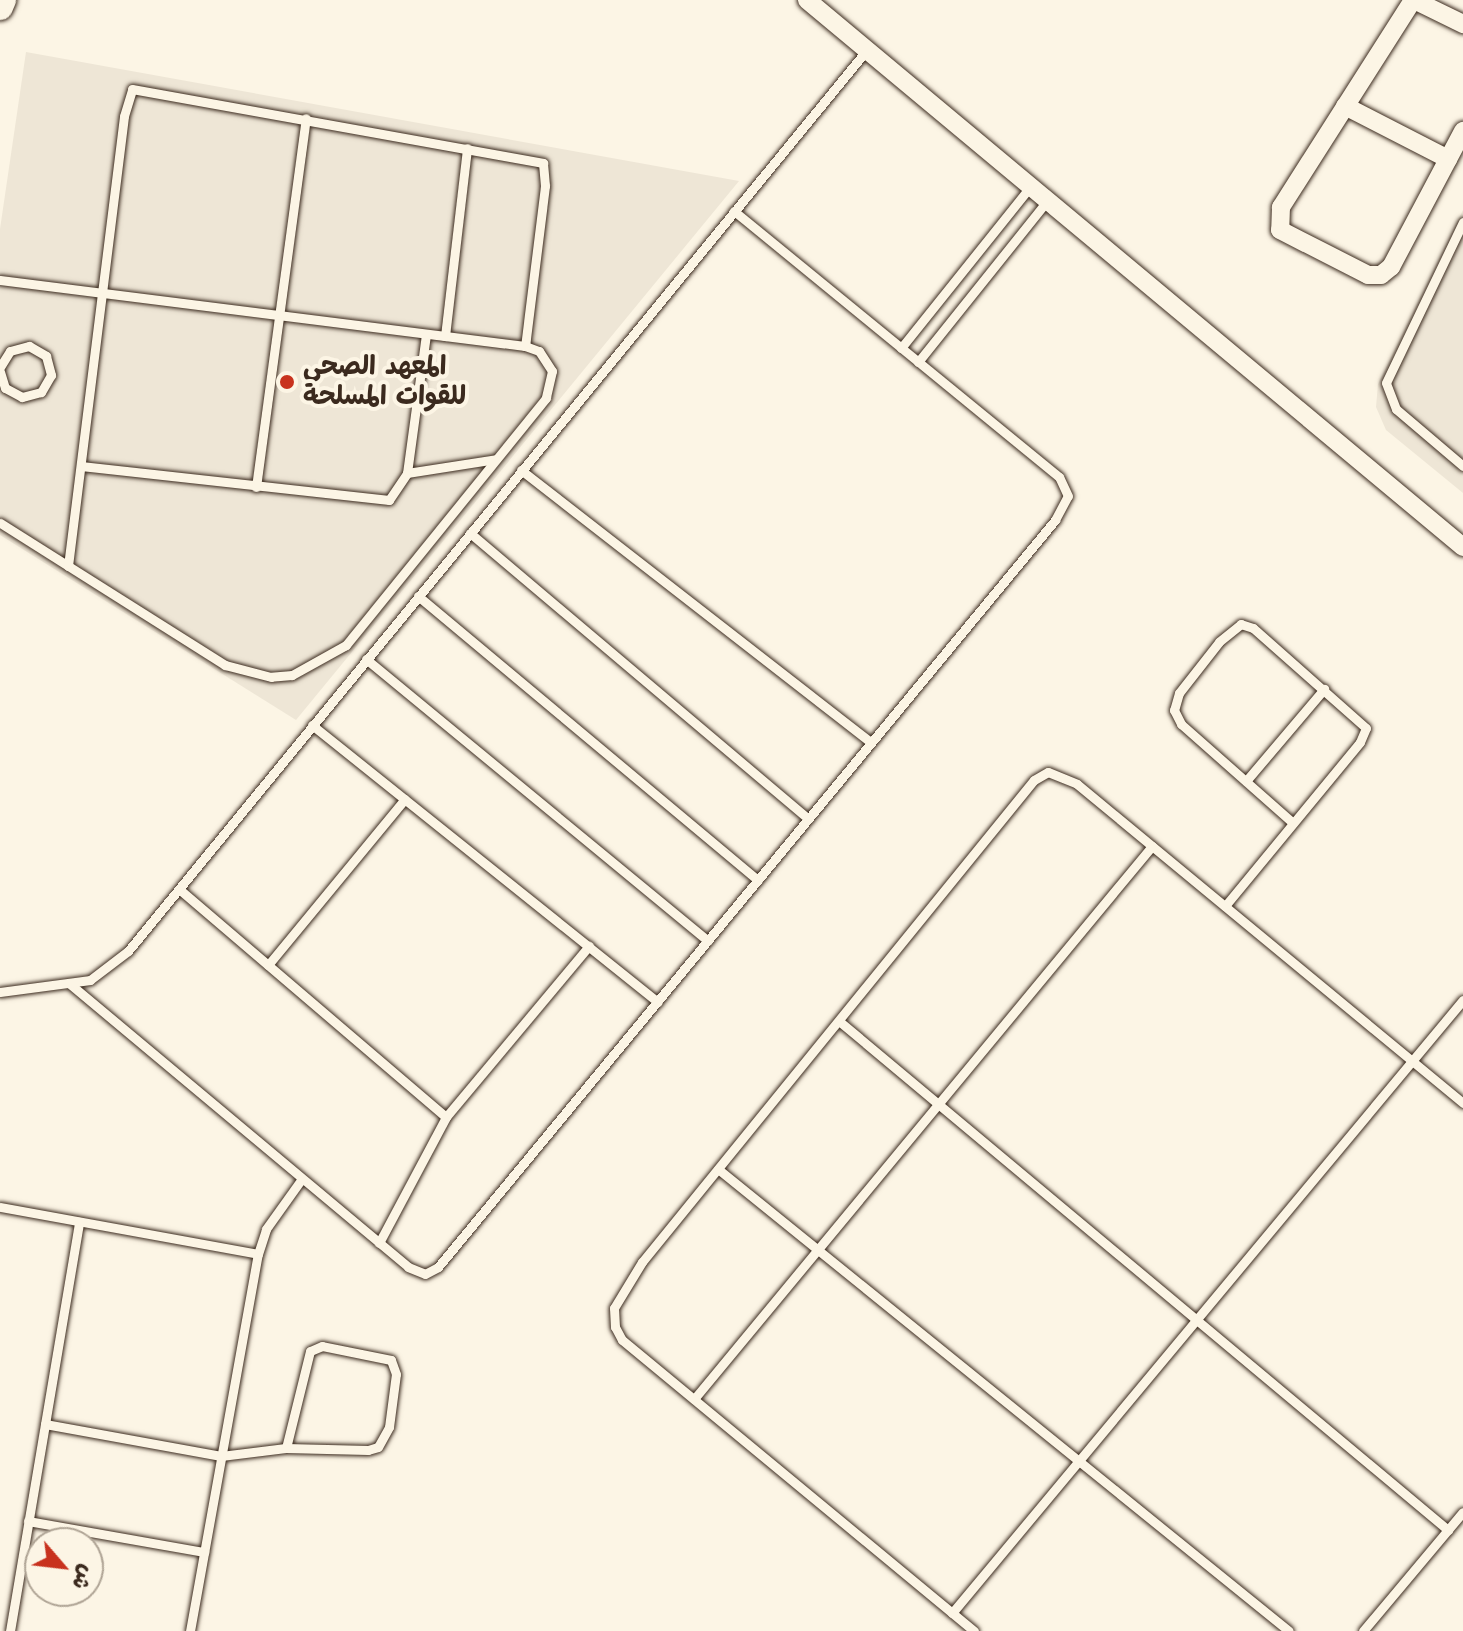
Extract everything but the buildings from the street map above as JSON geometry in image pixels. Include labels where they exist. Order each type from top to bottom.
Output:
[{"type":"main road","points":[[0,7],[3,0]]},
{"type":"street","points":[[807,0],[1463,547]]},
{"type":"street","points":[[1463,24],[1413,0],[1281,207],[1278,222],[1284,237],[1368,275],[1381,275],[1391,267],[1463,131]]},
{"type":"street","points":[[1345,106],[1448,159]]},
{"type":"lane","points":[[0,992],[70,984],[108,969],[179,889],[866,51]]},
{"type":"lane","points":[[68,566],[124,116],[132,89],[533,159],[546,172],[525,346]]},
{"type":"lane","points":[[256,487],[306,118]]},
{"type":"lane","points":[[445,336],[467,148]]},
{"type":"lane","points":[[901,348],[1030,187]]},
{"type":"lane","points":[[918,362],[1047,201]]},
{"type":"lane","points":[[70,984],[301,1180],[417,1273],[438,1267],[1055,520],[1068,496],[1059,477],[734,211]]},
{"type":"lane","points":[[1463,222],[1386,383],[1396,409],[1463,466]]},
{"type":"lane","points":[[0,280],[525,346],[548,359],[552,385],[346,645],[292,675],[271,677],[225,665],[0,523]]},
{"type":"lane","points":[[81,466],[389,500],[407,473],[426,334]]},
{"type":"lane","points":[[29,346],[46,356],[51,375],[41,392],[22,397],[5,388],[0,370],[10,351],[29,346]]},
{"type":"lane","points":[[407,473],[496,459]]},
{"type":"lane","points":[[521,470],[871,742]]},
{"type":"lane","points":[[470,533],[808,819]]},
{"type":"lane","points":[[418,596],[758,880]]},
{"type":"lane","points":[[1225,906],[1293,823],[1365,734],[1363,723],[1248,625],[1233,627],[1179,693],[1174,710],[1181,724],[1293,823]]},
{"type":"lane","points":[[366,659],[708,941]]},
{"type":"lane","points":[[1246,781],[1324,689]]},
{"type":"lane","points":[[312,725],[658,1002]]},
{"type":"lane","points":[[974,1631],[622,1340],[615,1327],[614,1308],[642,1262],[1034,780],[1048,772],[1077,784],[1463,1103]]},
{"type":"lane","points":[[268,965],[405,799]]},
{"type":"lane","points":[[694,1399],[1152,846]]},
{"type":"lane","points":[[179,889],[446,1117]]},
{"type":"lane","points":[[379,1243],[446,1117],[589,946]]},
{"type":"lane","points":[[952,1613],[1463,1000]]},
{"type":"lane","points":[[839,1021],[1448,1530]]},
{"type":"lane","points":[[718,1169],[1289,1631]]},
{"type":"lane","points":[[190,1631],[258,1254],[266,1229],[301,1180]]},
{"type":"lane","points":[[0,1207],[258,1254]]},
{"type":"lane","points":[[10,1631],[79,1222]]},
{"type":"lane","points":[[45,1424],[221,1456],[286,1448],[378,1447],[389,1427],[396,1374],[391,1360],[322,1346],[310,1351],[286,1448]]},
{"type":"lane","points":[[1363,1631],[1463,1512]]},
{"type":"lane","points":[[28,1521],[204,1552]]},
{"type":"shaded area","name":"المعهد الصحي للقوات المسلحة","points":[[26,52],[739,181],[296,720],[0,535],[0,229]]},
{"type":"shaded area","points":[[1463,210],[1463,493],[1386,430],[1376,407],[1378,384]]},
{"type":"place","name":"المعهد الصحي للقوات المسلحة","points":[[287,382]]}]
